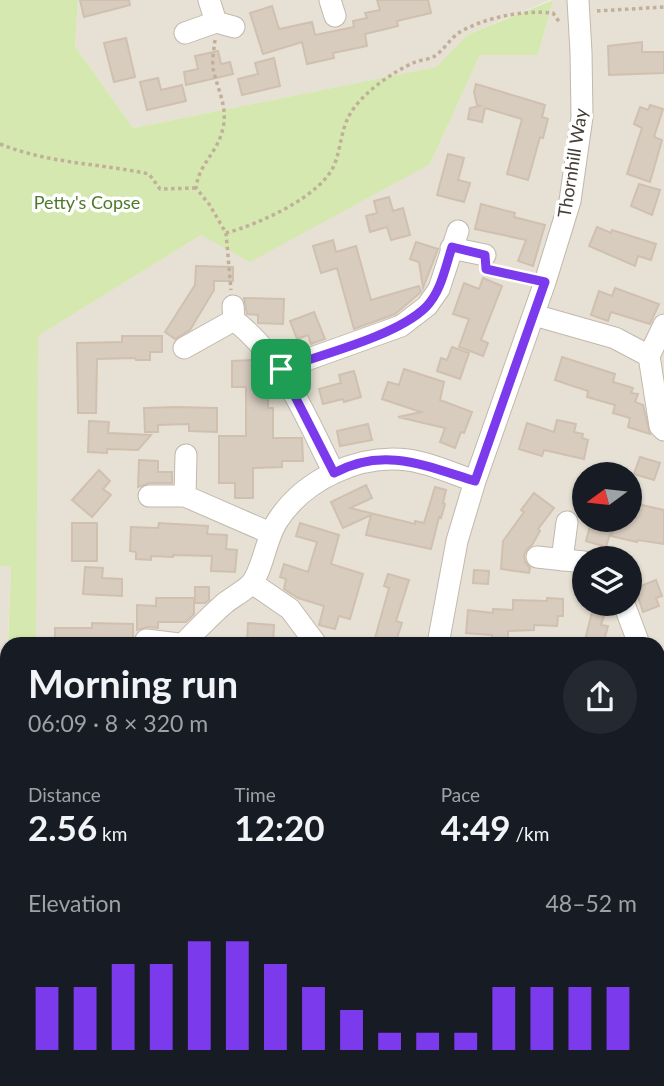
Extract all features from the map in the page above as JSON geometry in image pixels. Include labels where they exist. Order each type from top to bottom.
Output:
[{"type":"street","points":[[185,33],[225,24],[209,0]]},
{"type":"street","name":"Thornhill Way","points":[[439,637],[457,541],[570,201],[582,117],[578,6]]},
{"type":"street","points":[[281,369],[401,326],[427,306],[439,289],[455,239],[485,255]]},
{"type":"street","points":[[184,348],[233,313],[281,369],[334,473]]},
{"type":"street","points":[[534,315],[615,338],[649,356]]},
{"type":"street","points":[[664,324],[649,356],[660,426],[664,430]]},
{"type":"street","points":[[185,496],[186,455]]},
{"type":"street","points":[[189,637],[225,603],[252,583],[279,519],[303,493],[344,467],[408,460],[475,481]]},
{"type":"street","points":[[149,496],[185,496],[271,533]]},
{"type":"street","points":[[562,560],[567,522]]},
{"type":"street","points":[[537,557],[572,561]]},
{"type":"street","points":[[252,583],[290,608],[311,637]]},
{"type":"street","points":[[628,616],[636,637]]},
{"type":"path","points":[[578,6],[664,7]]},
{"type":"path","points":[[226,233],[249,227],[279,212],[300,200],[324,180],[335,164],[344,124],[355,106],[398,71],[414,62],[435,56],[460,32],[510,16],[553,13],[581,52]]},
{"type":"path","points":[[196,188],[201,167],[212,156],[223,127],[225,110],[213,67],[225,24]]},
{"type":"path","points":[[0,144],[59,162],[119,167],[149,174],[160,189],[196,188]]},
{"type":"path","points":[[196,188],[226,233],[233,313]]},
{"type":"path","points":[[485,255],[486,269],[545,282]]},
{"type":"shaded area","points":[[78,0],[550,0],[467,35],[436,67],[133,128],[75,46]]},
{"type":"shaded area","points":[[553,0],[664,0],[664,637],[31,637],[38,336],[201,235],[430,164],[480,55],[538,55]]},
{"type":"shaded area","points":[[0,566],[11,567],[8,637],[0,637]]},
{"type":"green space","name":"Petty's Copse","points":[[0,0],[78,0],[75,46],[133,128],[436,67],[467,35],[553,0],[538,55],[480,55],[430,164],[250,262],[201,235],[38,336],[36,637],[8,637],[11,567],[0,566]]},
{"type":"building","points":[[80,0],[129,0],[130,5],[84,17]]},
{"type":"building","points":[[377,0],[428,0],[431,13],[397,21],[398,26],[365,34],[367,46],[333,53],[334,58],[307,64],[302,42],[263,54],[250,13],[272,6],[279,29],[312,22],[315,35],[354,27],[353,21],[367,18],[365,13],[380,10]]},
{"type":"building","points":[[126,38],[135,77],[114,82],[104,43]]},
{"type":"building","points":[[642,42],[642,52],[664,52],[664,73],[609,75],[608,46]]},
{"type":"building","points":[[218,51],[221,64],[230,62],[233,74],[186,85],[184,72],[198,69],[195,56]]},
{"type":"building","points":[[274,58],[280,86],[242,95],[238,79],[258,74],[255,63]]},
{"type":"building","points":[[158,78],[161,90],[182,85],[186,101],[147,110],[140,82]]},
{"type":"building","points":[[476,84],[545,105],[542,117],[548,119],[528,180],[507,174],[522,119],[485,108],[482,122],[468,119],[470,108],[480,106],[477,105],[474,92]]},
{"type":"building","points":[[650,105],[663,109],[654,137],[662,140],[650,182],[627,174],[642,128],[634,124],[640,107],[648,110]]},
{"type":"building","points":[[448,154],[464,158],[458,180],[470,183],[464,202],[437,195]]},
{"type":"building","points":[[639,184],[660,190],[652,215],[631,206]]},
{"type":"building","points":[[389,197],[393,211],[403,208],[410,235],[391,240],[387,227],[370,232],[366,216],[377,213],[374,201]]},
{"type":"building","points":[[481,204],[545,225],[533,266],[518,261],[526,240],[475,229]]},
{"type":"building","points":[[597,227],[656,244],[651,260],[638,256],[635,266],[589,246]]},
{"type":"building","points":[[333,240],[336,252],[356,246],[371,300],[419,286],[421,292],[395,314],[354,329],[337,268],[321,273],[313,246]]},
{"type":"building","points":[[416,242],[438,249],[423,288],[419,262],[410,259]]},
{"type":"building","points":[[196,266],[233,267],[233,281],[214,281],[214,290],[190,330],[175,339],[165,332],[195,285]]},
{"type":"building","points":[[483,278],[502,286],[481,340],[488,343],[483,356],[459,347],[469,319],[453,314],[464,283],[479,289]]},
{"type":"building","points":[[615,288],[659,304],[650,324],[611,312],[608,321],[591,315],[599,291],[612,296]]},
{"type":"building","points":[[244,298],[284,299],[283,324],[258,323],[258,315],[247,314]]},
{"type":"building","points":[[314,312],[325,339],[311,344],[308,335],[297,339],[290,321]]},
{"type":"building","points":[[122,336],[162,336],[162,352],[150,352],[150,360],[97,359],[96,413],[78,413],[77,343],[122,342]]},
{"type":"building","points":[[452,347],[469,353],[460,379],[437,371],[441,358],[447,360]]},
{"type":"building","points":[[562,357],[615,374],[613,382],[633,388],[631,393],[638,394],[635,402],[643,405],[650,434],[628,427],[630,418],[613,413],[615,405],[587,397],[588,391],[555,380]]},
{"type":"building","points":[[252,360],[252,371],[264,371],[268,376],[268,408],[273,408],[273,438],[302,438],[303,461],[282,461],[282,467],[253,468],[253,498],[235,498],[235,483],[219,483],[219,436],[246,436],[246,387],[232,387],[232,361]]},
{"type":"building","points":[[404,369],[444,382],[440,400],[472,412],[455,448],[440,442],[445,428],[398,417],[421,412],[382,399],[388,382],[399,385]]},
{"type":"building","points":[[354,371],[361,397],[323,404],[319,389],[341,383],[339,375]]},
{"type":"building","points":[[144,408],[217,408],[217,432],[189,431],[189,424],[158,425],[158,432],[145,432]]},
{"type":"building","points":[[557,420],[576,424],[574,432],[583,434],[582,438],[588,440],[584,459],[544,450],[542,456],[519,449],[527,423],[554,432]]},
{"type":"building","points":[[89,421],[109,422],[108,433],[151,435],[138,450],[107,449],[107,453],[88,452]]},
{"type":"building","points":[[368,424],[372,440],[340,446],[337,431]]},
{"type":"building","points":[[640,457],[660,463],[654,480],[642,476],[642,462],[638,462]]},
{"type":"building","points":[[139,460],[158,461],[158,472],[172,472],[172,483],[149,483],[138,487]]},
{"type":"building","points":[[99,470],[110,481],[103,489],[111,495],[92,517],[72,500]]},
{"type":"building","points":[[366,485],[372,498],[350,508],[415,524],[415,521],[424,523],[435,487],[446,490],[445,504],[431,549],[366,535],[371,515],[343,528],[331,502]]},
{"type":"building","points":[[534,493],[554,508],[538,529],[540,531],[524,555],[530,568],[529,573],[501,569],[503,541]]},
{"type":"building","points":[[642,505],[664,510],[664,544],[611,536],[612,532],[642,532]]},
{"type":"building","points":[[72,523],[97,523],[97,561],[72,561]]},
{"type":"building","points":[[159,523],[208,526],[207,534],[227,535],[226,549],[237,550],[235,572],[211,571],[212,556],[173,555],[151,556],[151,560],[136,559],[136,552],[130,551],[131,527],[158,528]]},
{"type":"building","points":[[300,523],[339,535],[331,564],[363,574],[350,619],[339,616],[335,629],[319,625],[324,606],[298,598],[284,589],[286,579],[280,577],[284,564],[308,572],[317,542],[296,536]]},
{"type":"building","points":[[588,532],[610,532],[606,546],[586,541]]},
{"type":"building","points":[[85,567],[103,568],[102,578],[122,579],[122,596],[83,594]]},
{"type":"building","points":[[474,570],[489,571],[488,584],[473,583]]},
{"type":"building","points":[[388,574],[409,580],[396,621],[402,623],[397,637],[375,637],[389,588],[384,586]]},
{"type":"building","points":[[656,580],[662,596],[656,598],[659,606],[643,612],[642,585]]},
{"type":"building","points":[[195,587],[209,587],[209,600],[195,603]]},
{"type":"building","points":[[156,598],[194,598],[194,614],[186,622],[158,622],[158,628],[137,630],[137,605],[156,606]]},
{"type":"building","points":[[547,598],[563,599],[563,616],[558,616],[557,626],[534,625],[534,630],[508,631],[508,637],[466,633],[468,610],[493,613],[493,609],[513,610],[513,600],[547,601]]},
{"type":"building","points":[[591,616],[604,616],[601,625],[608,626],[605,637],[586,637]]},
{"type":"building","points":[[92,623],[133,624],[133,637],[55,637],[55,628],[92,628]]},
{"type":"building","points":[[248,623],[274,625],[273,637],[247,637]]},
{"type":"route","points":[[452,247],[485,255],[486,269],[545,282],[475,481],[422,463],[395,459],[344,467],[334,473],[281,369],[401,326],[427,306],[439,289],[452,247]]}]
